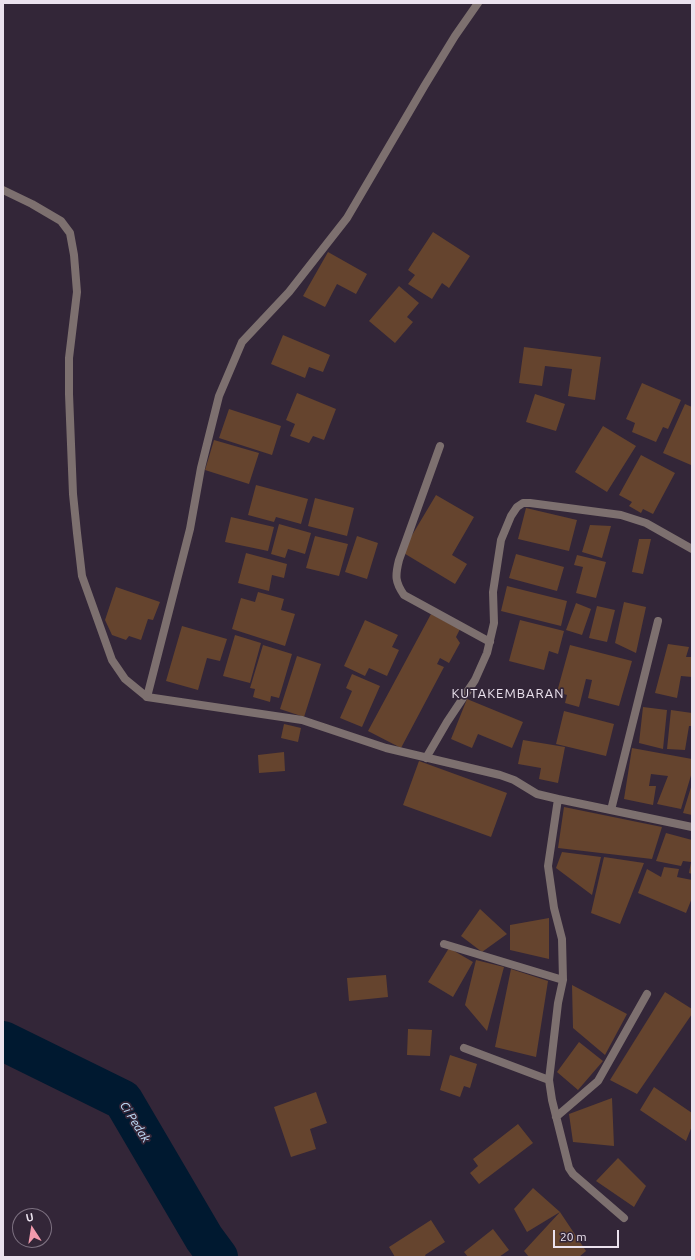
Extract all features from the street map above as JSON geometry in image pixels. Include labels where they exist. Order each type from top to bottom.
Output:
[{"type":"street","points":[[148,697],[188,537],[201,468],[219,396],[242,342],[289,292],[347,218],[455,36],[478,3]]},
{"type":"street","points":[[3,190],[32,204],[61,221],[70,233],[74,255],[77,292],[69,358],[68,394],[73,494],[82,576],[112,660],[125,679],[148,697],[302,720],[386,748],[500,775],[514,780],[537,794],[692,827]]},
{"type":"street","points":[[440,446],[399,560],[396,575],[398,587],[404,595],[490,642]]},
{"type":"street","points":[[426,758],[447,722],[475,680],[487,654],[494,623],[493,592],[501,540],[517,506],[523,503],[621,515],[646,523],[692,549]]},
{"type":"street","points":[[611,810],[658,621]]},
{"type":"street","points":[[558,799],[548,866],[554,908],[562,939],[563,980],[558,1002],[549,1080],[556,1117],[569,1168],[573,1174],[624,1218]]},
{"type":"street","points":[[444,944],[563,980]]},
{"type":"street","points":[[556,1117],[598,1081],[647,994]]},
{"type":"street","points":[[464,1048],[549,1080]]},
{"type":"building","points":[[433,232],[470,256],[449,288],[442,283],[432,299],[408,284],[415,275],[408,270]]},
{"type":"building","points":[[328,252],[367,274],[356,294],[337,284],[325,307],[303,296]]},
{"type":"building","points":[[399,286],[419,303],[407,317],[413,322],[395,343],[369,321]]},
{"type":"building","points":[[283,335],[330,355],[323,372],[309,367],[305,378],[271,364]]},
{"type":"building","points":[[524,347],[601,357],[595,400],[568,396],[572,369],[545,366],[542,386],[519,383]]},
{"type":"building","points":[[642,383],[681,400],[668,429],[663,427],[656,442],[632,432],[635,423],[626,419]]},
{"type":"building","points":[[297,393],[336,409],[324,440],[313,436],[309,443],[290,436],[295,424],[286,420]]},
{"type":"building","points":[[535,394],[565,404],[556,431],[526,422]]},
{"type":"building","points":[[685,404],[692,407],[691,465],[663,453]]},
{"type":"building","points":[[229,409],[281,426],[272,455],[219,438]]},
{"type":"building","points":[[603,426],[636,446],[607,492],[575,472]]},
{"type":"building","points":[[214,440],[259,453],[249,484],[205,470]]},
{"type":"building","points":[[641,455],[675,473],[653,514],[643,509],[641,513],[629,506],[632,502],[619,495]]},
{"type":"building","points":[[256,485],[308,499],[301,524],[276,517],[274,522],[248,515]]},
{"type":"building","points":[[436,495],[474,517],[452,555],[467,564],[455,584],[402,552]]},
{"type":"building","points":[[315,498],[354,508],[347,536],[308,526]]},
{"type":"building","points":[[526,508],[577,520],[569,551],[518,539]]},
{"type":"building","points":[[231,517],[274,527],[268,551],[225,542]]},
{"type":"building","points":[[279,524],[311,533],[305,554],[288,549],[285,558],[271,554]]},
{"type":"building","points":[[590,525],[611,526],[602,558],[582,552]]},
{"type":"building","points":[[315,536],[348,544],[339,576],[306,568]]},
{"type":"building","points":[[357,536],[378,543],[367,579],[345,572]]},
{"type":"building","points":[[639,539],[651,539],[643,574],[632,572]]},
{"type":"building","points":[[246,553],[287,564],[284,578],[272,575],[269,591],[238,583]]},
{"type":"building","points":[[516,554],[564,567],[557,591],[509,578]]},
{"type":"building","points":[[577,555],[606,562],[596,598],[576,593],[583,567],[574,565]]},
{"type":"building","points":[[507,586],[567,601],[561,626],[501,611]]},
{"type":"building","points":[[116,587],[160,602],[153,620],[148,619],[141,640],[129,636],[126,640],[112,635],[105,620]]},
{"type":"building","points":[[258,592],[284,599],[281,610],[295,614],[285,646],[232,629],[241,598],[255,602]]},
{"type":"building","points":[[624,602],[646,607],[636,653],[615,643]]},
{"type":"building","points":[[576,603],[591,609],[582,635],[566,630]]},
{"type":"building","points":[[597,606],[615,610],[607,642],[589,638]]},
{"type":"building","points":[[431,614],[460,629],[456,637],[460,643],[449,663],[440,658],[437,664],[444,667],[401,748],[368,731]]},
{"type":"building","points":[[365,620],[398,635],[392,647],[399,650],[387,676],[369,668],[365,676],[344,666]]},
{"type":"building","points":[[520,620],[564,631],[558,654],[549,651],[544,670],[509,661]]},
{"type":"building","points":[[182,626],[227,639],[220,661],[207,658],[198,690],[166,681]]},
{"type":"building","points":[[235,635],[261,643],[250,683],[223,676]]},
{"type":"building","points":[[668,644],[689,647],[686,657],[692,657],[692,677],[681,676],[677,698],[655,693]]},
{"type":"building","points":[[263,645],[292,654],[279,698],[271,696],[270,702],[253,697],[255,689],[250,688]]},
{"type":"building","points":[[570,645],[632,661],[619,706],[588,698],[592,680],[586,679],[579,707],[565,703],[567,695],[557,692]]},
{"type":"building","points":[[297,656],[321,664],[304,717],[280,709]]},
{"type":"building","points":[[352,674],[380,686],[362,727],[340,718],[352,691],[346,688]]},
{"type":"building","points":[[467,699],[523,722],[512,748],[478,734],[472,748],[451,739]]},
{"type":"building","points":[[643,707],[667,710],[663,749],[639,743]]},
{"type":"building","points":[[671,710],[692,713],[692,726],[689,726],[685,750],[667,749]]},
{"type":"building","points":[[564,711],[614,724],[606,756],[556,744]]},
{"type":"building","points":[[284,724],[301,728],[298,742],[281,738]]},
{"type":"building","points":[[523,740],[565,747],[558,783],[539,779],[541,768],[518,764]]},
{"type":"building","points":[[632,748],[692,759],[692,772],[681,809],[657,804],[668,776],[651,774],[649,786],[656,786],[653,805],[624,799]]},
{"type":"building","points":[[284,752],[285,771],[259,773],[258,755]]},
{"type":"building","points":[[419,761],[507,793],[491,837],[403,805]]},
{"type":"building","points":[[692,784],[692,815],[683,813]]},
{"type":"building","points":[[564,807],[662,827],[652,859],[558,848]]},
{"type":"building","points":[[666,833],[692,840],[692,874],[689,873],[691,862],[683,861],[681,866],[656,861]]},
{"type":"building","points":[[562,852],[601,857],[592,895],[556,868]]},
{"type":"building","points":[[604,857],[644,863],[620,924],[591,913]]},
{"type":"building","points":[[664,867],[679,869],[677,877],[692,880],[692,898],[686,913],[638,893],[647,869],[661,877]]},
{"type":"building","points":[[480,909],[507,934],[482,952],[461,936]]},
{"type":"building","points":[[549,918],[549,959],[510,950],[510,925]]},
{"type":"building","points":[[449,948],[473,962],[453,997],[428,982]]},
{"type":"building","points":[[476,960],[504,967],[487,1031],[465,1005]]},
{"type":"building","points":[[511,969],[548,981],[536,1057],[495,1047]]},
{"type":"building","points":[[386,975],[388,997],[349,1001],[347,978]]},
{"type":"building","points":[[572,985],[627,1014],[605,1055],[573,1028]]},
{"type":"building","points":[[665,992],[692,1009],[692,1014],[637,1094],[610,1080]]},
{"type":"building","points":[[408,1029],[432,1030],[430,1056],[407,1055]]},
{"type":"building","points":[[579,1042],[603,1061],[578,1090],[557,1072]]},
{"type":"building","points":[[450,1055],[477,1064],[470,1088],[464,1086],[460,1097],[440,1090]]},
{"type":"building","points":[[654,1087],[692,1113],[692,1126],[686,1141],[640,1110]]},
{"type":"building","points":[[316,1092],[327,1123],[310,1129],[316,1149],[291,1157],[274,1107]]},
{"type":"building","points":[[612,1098],[614,1146],[573,1142],[569,1114]]},
{"type":"building","points":[[518,1124],[533,1143],[479,1184],[470,1173],[478,1166],[473,1159]]},
{"type":"building","points":[[618,1158],[646,1186],[634,1207],[596,1181]]},
{"type":"building","points":[[533,1188],[560,1212],[527,1232],[514,1209]]},
{"type":"building","points":[[560,1212],[586,1251],[579,1257],[529,1257],[524,1251]]},
{"type":"building","points":[[431,1220],[445,1242],[425,1255],[426,1257],[395,1257],[389,1247]]},
{"type":"building","points":[[493,1229],[509,1250],[499,1257],[468,1257],[464,1252]]},
{"type":"waterway","name":"Ci Pedak","points":[[3,1041],[123,1100],[204,1238],[218,1257]]},
{"type":"district","name":"KUTAKEMBARAN","points":[[508,694]]}]
